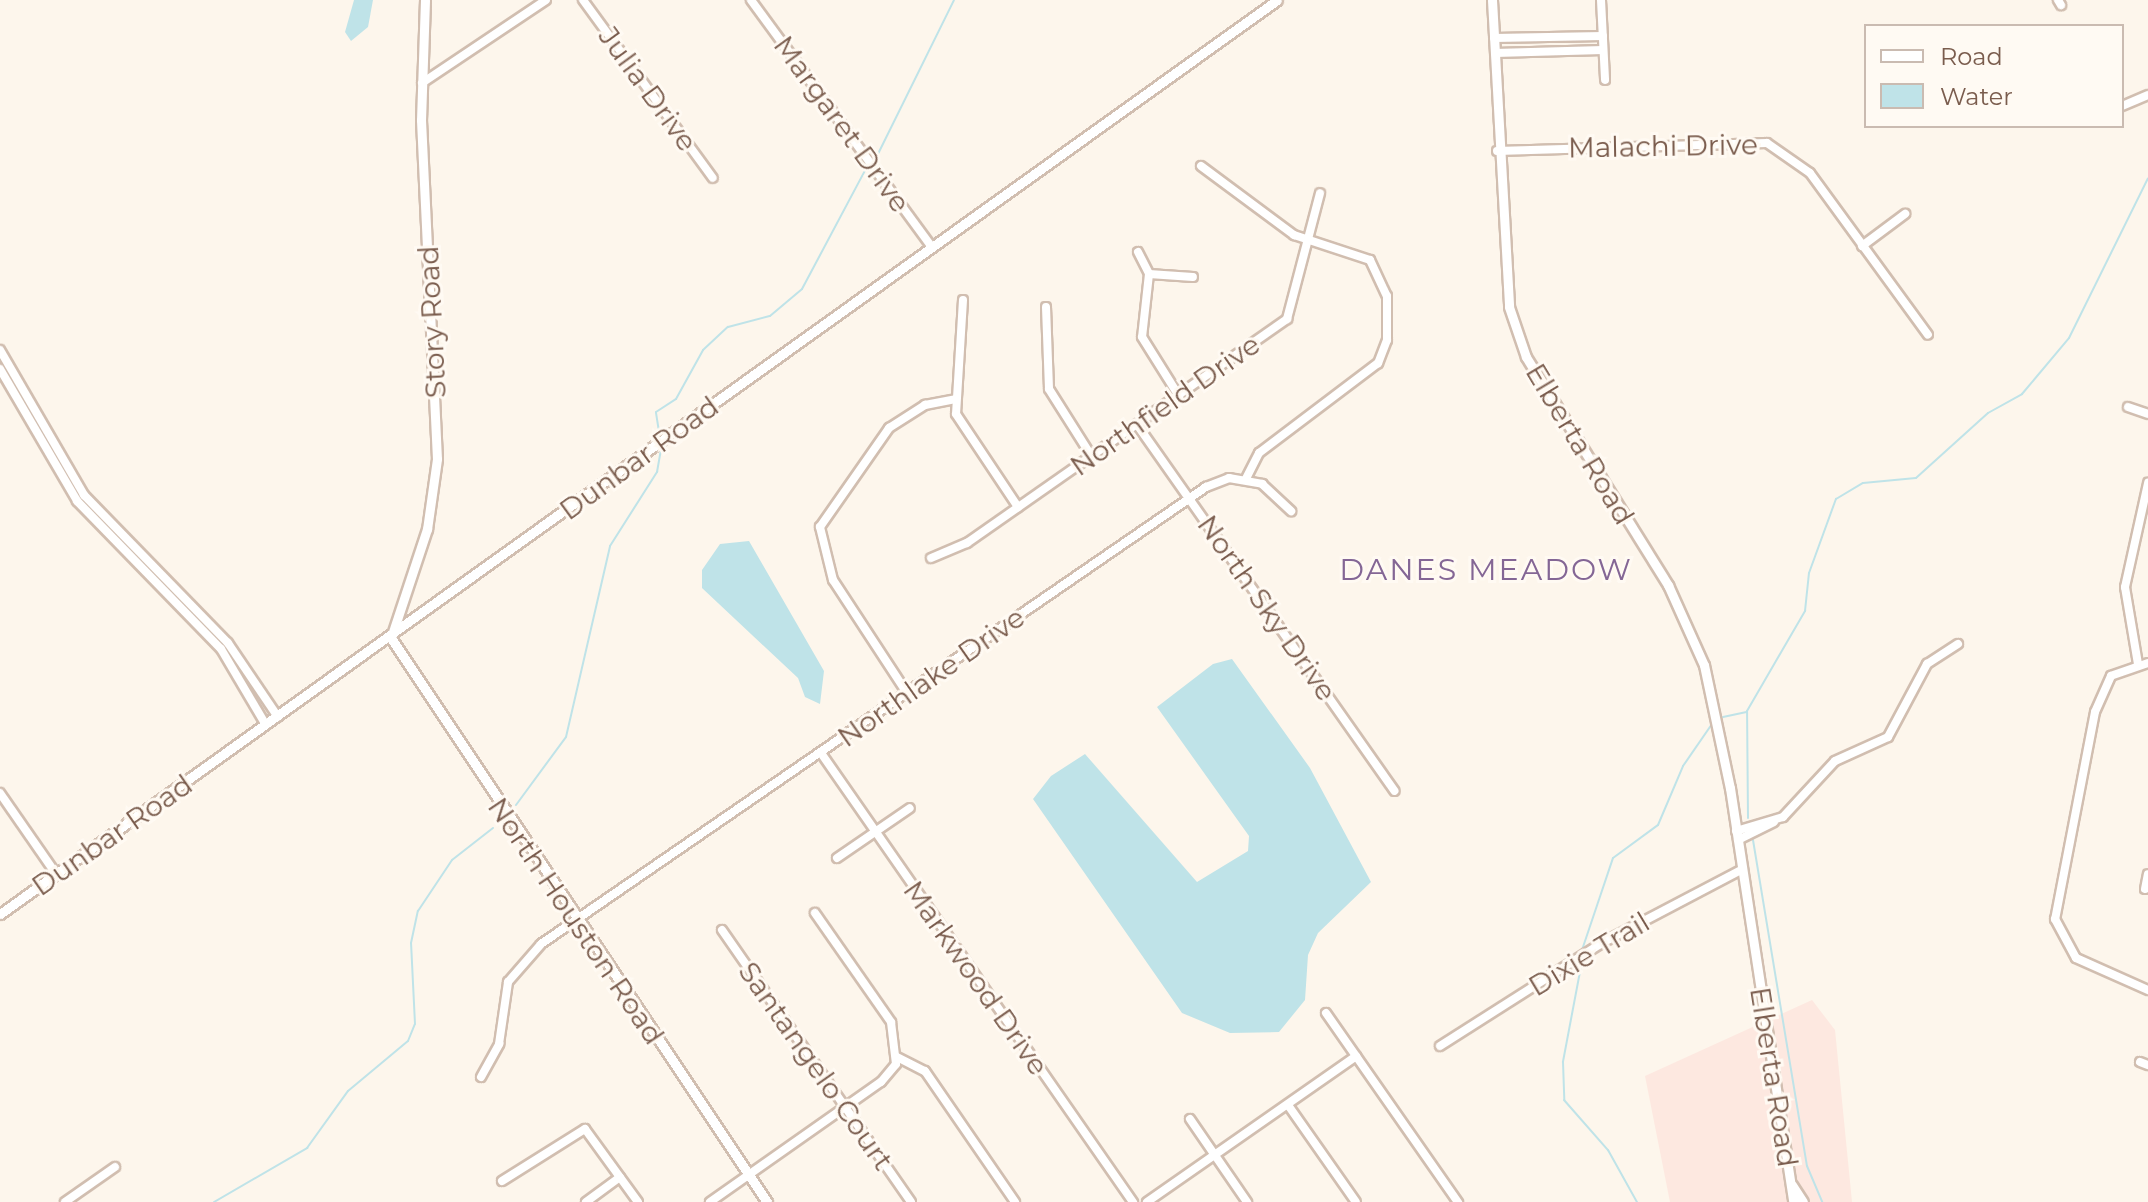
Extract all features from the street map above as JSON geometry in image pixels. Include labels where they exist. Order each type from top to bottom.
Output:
[{"type":"street","name":"Story Road","points":[[391,638],[427,529],[437,459],[422,83],[425,0]]},
{"type":"street","points":[[422,83],[546,0]]},
{"type":"street","name":"Julia Drive","points":[[583,0],[713,178]]},
{"type":"street","name":"Margaret Drive","points":[[751,0],[932,247]]},
{"type":"street","name":"Dunbar Road","points":[[0,914],[391,638],[1277,0]]},
{"type":"street","name":"Elberta Road","points":[[1492,0],[1502,254],[1519,338],[1681,610],[1711,692],[1737,836],[1793,1202]]},
{"type":"street","points":[[1601,0],[1605,80]]},
{"type":"street","points":[[1494,38],[1603,36]]},
{"type":"street","points":[[1495,53],[1603,50]]},
{"type":"street","points":[[2124,105],[2148,95]]},
{"type":"street","name":"Malachi Drive","points":[[1497,151],[1767,143],[1805,168],[1928,335]]},
{"type":"street","points":[[1201,166],[1307,242],[1357,253],[1380,271],[1387,340],[1370,373],[1259,453],[1246,479],[1262,484],[1291,511]]},
{"type":"street","name":"Northfield Drive","points":[[931,558],[1018,507],[1287,319],[1320,193]]},
{"type":"street","points":[[1862,246],[1905,214]]},
{"type":"street","points":[[1138,252],[1149,274],[1142,337],[1179,396]]},
{"type":"street","points":[[1149,274],[1193,277]]},
{"type":"street","points":[[963,300],[955,399],[961,424],[1018,507]]},
{"type":"street","points":[[1046,307],[1049,389],[1092,457]]},
{"type":"street","points":[[0,350],[77,501],[221,649],[266,725]]},
{"type":"street","points":[[0,369],[84,495],[228,643],[278,717]]},
{"type":"street","points":[[907,693],[833,580],[820,527],[889,428],[925,405],[955,399]]},
{"type":"street","points":[[2128,407],[2148,414]]},
{"type":"street","name":"North Sky Drive","points":[[1138,426],[1395,791]]},
{"type":"street","name":"Northlake Drive","points":[[481,1077],[499,1044],[517,963],[1188,497],[1215,483],[1246,479]]},
{"type":"street","points":[[2148,483],[2144,517],[2125,587],[2143,663],[2111,676],[2095,712],[2055,919],[2076,958],[2148,990]]},
{"type":"street","name":"North Houston Road","points":[[391,638],[575,925],[767,1202]]},
{"type":"street","points":[[1737,836],[1774,821],[1835,761],[1896,729],[1927,664],[1958,644]]},
{"type":"street","name":"Markwood Drive","points":[[821,753],[1133,1202]]},
{"type":"street","points":[[0,793],[56,874]]},
{"type":"street","points":[[837,858],[910,808]]},
{"type":"street","name":"Dixie Trail","points":[[1440,1046],[1600,944],[1741,870]]},
{"type":"street","points":[[2145,889],[2148,874]]},
{"type":"street","points":[[710,1202],[881,1082],[897,1057],[891,1022],[815,913]]},
{"type":"street","name":"Santangelo Court","points":[[722,930],[911,1202]]},
{"type":"street","points":[[1326,1013],[1458,1202]]},
{"type":"street","points":[[1147,1202],[1356,1056]]},
{"type":"street","points":[[897,1057],[925,1071],[1015,1202]]},
{"type":"street","points":[[1288,1105],[1356,1202]]},
{"type":"street","points":[[1190,1119],[1247,1202]]},
{"type":"street","points":[[502,1181],[585,1129],[638,1202]]},
{"type":"street","points":[[65,1202],[115,1167]]},
{"type":"street","points":[[586,1202],[620,1177]]},
{"type":"street","points":[[1791,1183],[1803,1202]]},
{"type":"shaded area","points":[[1812,1000],[1835,1030],[1852,1202],[1670,1202],[1645,1076]]},
{"type":"water","points":[[354,0],[373,0],[368,27],[351,41],[345,32]]},
{"type":"water","points":[[749,541],[824,671],[820,704],[805,697],[798,678],[702,588],[702,570],[720,544]]},
{"type":"water","points":[[1232,659],[1310,768],[1371,882],[1318,933],[1308,955],[1305,1000],[1279,1032],[1230,1033],[1182,1013],[1033,799],[1051,776],[1085,754],[1197,882],[1248,851],[1249,836],[1157,707],[1213,664]]},
{"type":"waterway","points":[[875,160],[954,0]]},
{"type":"waterway","points":[[660,438],[656,412],[676,399],[703,350],[728,327],[770,316],[802,289],[867,167]]},
{"type":"waterway","points":[[1748,818],[1747,711],[1805,611],[1809,573],[1836,499],[1863,483],[1916,478],[1988,413],[2022,394],[2069,338],[2148,178]]},
{"type":"waterway","points":[[516,805],[566,737],[610,546],[657,472],[662,445]]},
{"type":"waterway","points":[[1723,717],[1746,712]]},
{"type":"waterway","points":[[1582,950],[1613,858],[1658,825],[1683,766],[1712,724]]},
{"type":"waterway","points":[[214,1202],[307,1148],[348,1091],[408,1041],[415,1024],[411,943],[418,911],[452,860],[493,828]]},
{"type":"waterway","points":[[1753,840],[1807,1166],[1822,1202]]},
{"type":"waterway","points":[[1582,961],[1563,1062],[1564,1100],[1608,1150],[1637,1202]]},
{"type":"district","name":"DANES MEADOW","points":[[1486,570]]}]
